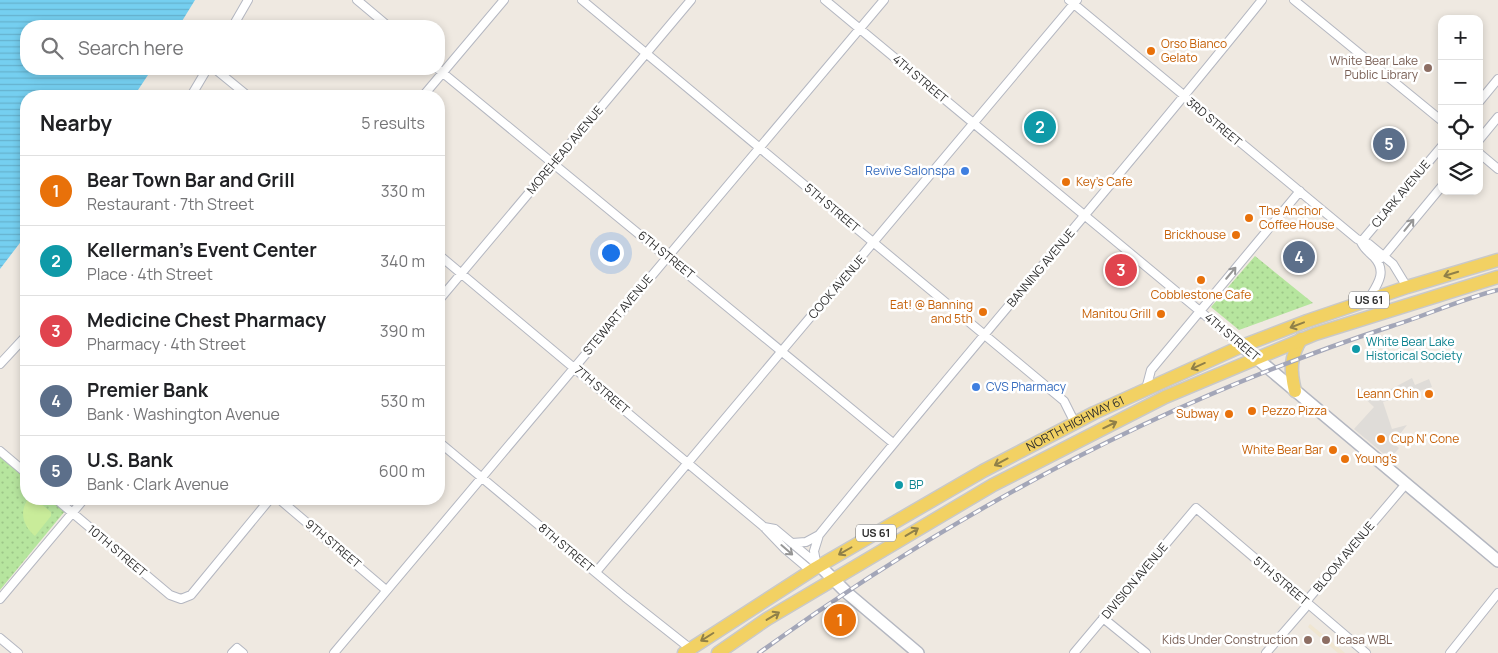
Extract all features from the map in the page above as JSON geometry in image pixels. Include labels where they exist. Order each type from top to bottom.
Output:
[{"type":"main road","name":"NORTH HIGHWAY 61","points":[[690,652],[815,566],[983,471],[1075,423],[1242,346],[1407,287],[1498,260]]},
{"type":"main road","name":"NORTH HIGHWAY 61","points":[[718,653],[833,579],[993,485],[1165,397],[1301,339],[1498,277]]},
{"type":"main road","points":[[1393,310],[1407,287]]},
{"type":"main road","points":[[1295,391],[1290,367],[1292,354],[1301,339]]},
{"type":"main road","points":[[1066,447],[1075,437],[1075,423]]},
{"type":"street","points":[[236,20],[248,0]]},
{"type":"street","points":[[357,0],[381,20]]},
{"type":"street","points":[[445,65],[504,0]]},
{"type":"street","name":"5TH STREET","points":[[582,0],[1064,401],[1075,423]]},
{"type":"street","name":"MOREHEAD AVENUE","points":[[445,293],[691,0]]},
{"type":"street","name":"4TH STREET","points":[[825,0],[1256,357],[1498,562]]},
{"type":"street","name":"STEWART AVENUE","points":[[334,653],[884,0]]},
{"type":"street","name":"BANNING AVENUE","points":[[819,535],[893,443],[1184,97],[1262,0]]},
{"type":"street","points":[[1294,0],[1438,118]]},
{"type":"street","name":"3RD STREET","points":[[1073,1],[1184,97],[1361,242],[1368,244],[1380,258],[1402,276],[1407,287]]},
{"type":"street","name":"COOK AVENUE","points":[[596,572],[874,244],[1073,1]]},
{"type":"street","points":[[195,90],[203,75]]},
{"type":"street","points":[[222,75],[241,90]]},
{"type":"street","points":[[427,90],[437,75]]},
{"type":"street","name":"6TH STREET","points":[[445,75],[893,443]]},
{"type":"street","points":[[1483,97],[1498,79]]},
{"type":"street","points":[[1483,135],[1498,117]]},
{"type":"street","name":"CLARK AVENUE","points":[[1361,242],[1439,150]]},
{"type":"street","points":[[1483,156],[1498,169]]},
{"type":"street","points":[[1146,389],[1151,370],[1300,191]]},
{"type":"street","name":"CLARK AVENUE","points":[[1380,258],[1438,191]]},
{"type":"street","points":[[1368,301],[1381,278],[1380,258]]},
{"type":"street","name":"7TH STREET","points":[[445,260],[764,527],[785,549],[833,579],[912,651]]},
{"type":"street","points":[[0,364],[20,342]]},
{"type":"street","name":"8TH STREET","points":[[445,447],[690,652]]},
{"type":"street","points":[[0,451],[20,469]]},
{"type":"street","name":"BLOOM AVENUE","points":[[1266,653],[1308,603],[1309,598],[1406,485]]},
{"type":"street","name":"10TH STREET","points":[[63,505],[170,595],[181,599],[191,594],[265,505]]},
{"type":"street","points":[[0,599],[79,505]]},
{"type":"street","name":"9TH STREET","points":[[286,505],[386,590]]},
{"type":"street","name":"5TH STREET","points":[[1196,508],[1366,653]]},
{"type":"street","name":"DIVISION AVENUE","points":[[1074,653],[1196,508]]},
{"type":"street","name":"7TH STREET","points":[[764,527],[775,529],[815,566]]},
{"type":"street","points":[[815,566],[814,551],[819,535]]},
{"type":"street","points":[[792,543],[806,542],[819,535]]},
{"type":"street","points":[[1450,653],[1498,593]]},
{"type":"street","points":[[1103,618],[1146,653]]},
{"type":"street","points":[[0,638],[18,653]]},
{"type":"shaded area","points":[[1412,378],[1415,385],[1429,379],[1432,387],[1383,402],[1392,429],[1407,425],[1393,443],[1399,448],[1390,459],[1354,429],[1374,407],[1355,389],[1359,386],[1374,398]]},
{"type":"shaded area","name":"Icasa WBL","points":[[1310,624],[1345,653],[1338,653],[1308,627]]},
{"type":"green space","points":[[1255,256],[1313,303],[1239,330],[1211,307]]},
{"type":"green space","points":[[0,455],[20,472],[20,505],[59,505],[65,511],[0,590]]},
{"type":"green space","points":[[25,505],[42,505],[51,512],[51,516],[35,536],[25,523]]},
{"type":"water","points":[[0,0],[195,0],[183,20],[20,20],[20,75],[148,75],[138,90],[20,90],[20,243],[0,269]]},
{"type":"railway","points":[[759,653],[907,553],[1063,465],[1143,425],[1224,389],[1308,356],[1458,302],[1498,290]]},
{"type":"place","name":"Orso Bianco Gelato","points":[[1151,51]]},
{"type":"place","name":"White Bear Lake Public Library","points":[[1428,68]]},
{"type":"place","name":"Kellerman's Event Center","points":[[1040,127]]},
{"type":"place","name":"U.S. Bank","points":[[1389,144]]},
{"type":"place","name":"Revive Salonspa","points":[[965,171]]},
{"type":"place","name":"Key’s Cafe","points":[[1066,182]]},
{"type":"place","name":"The Anchor Coffee House","points":[[1249,218]]},
{"type":"place","name":"Brickhouse","points":[[1236,235]]},
{"type":"place","name":"Premier Bank","points":[[1299,257]]},
{"type":"place","name":"Medicine Chest Pharmacy","points":[[1121,270]]},
{"type":"place","name":"Cobblestone Cafe","points":[[1201,280]]},
{"type":"place","name":"Eat! @ Banning and 5th","points":[[983,312]]},
{"type":"place","name":"Manitou Grill","points":[[1161,314]]},
{"type":"place","name":"White Bear Lake Historical Society","points":[[1356,349]]},
{"type":"place","name":"CVS Pharmacy","points":[[976,387]]},
{"type":"place","name":"Leann Chin","points":[[1429,394]]},
{"type":"place","name":"Pezzo Pizza","points":[[1252,411]]},
{"type":"place","name":"Subway","points":[[1229,414]]},
{"type":"place","name":"Cup N' Cone","points":[[1381,439]]},
{"type":"place","name":"White Bear Bar","points":[[1333,450]]},
{"type":"place","name":"Young's","points":[[1345,459]]},
{"type":"place","name":"BP","points":[[899,485]]},
{"type":"place","name":"Bear Town Bar and Grill","points":[[840,620]]},
{"type":"place","name":"Kids Under Construction","points":[[1308,640]]},
{"type":"place","name":"Icasa WBL","points":[[1326,640]]}]
